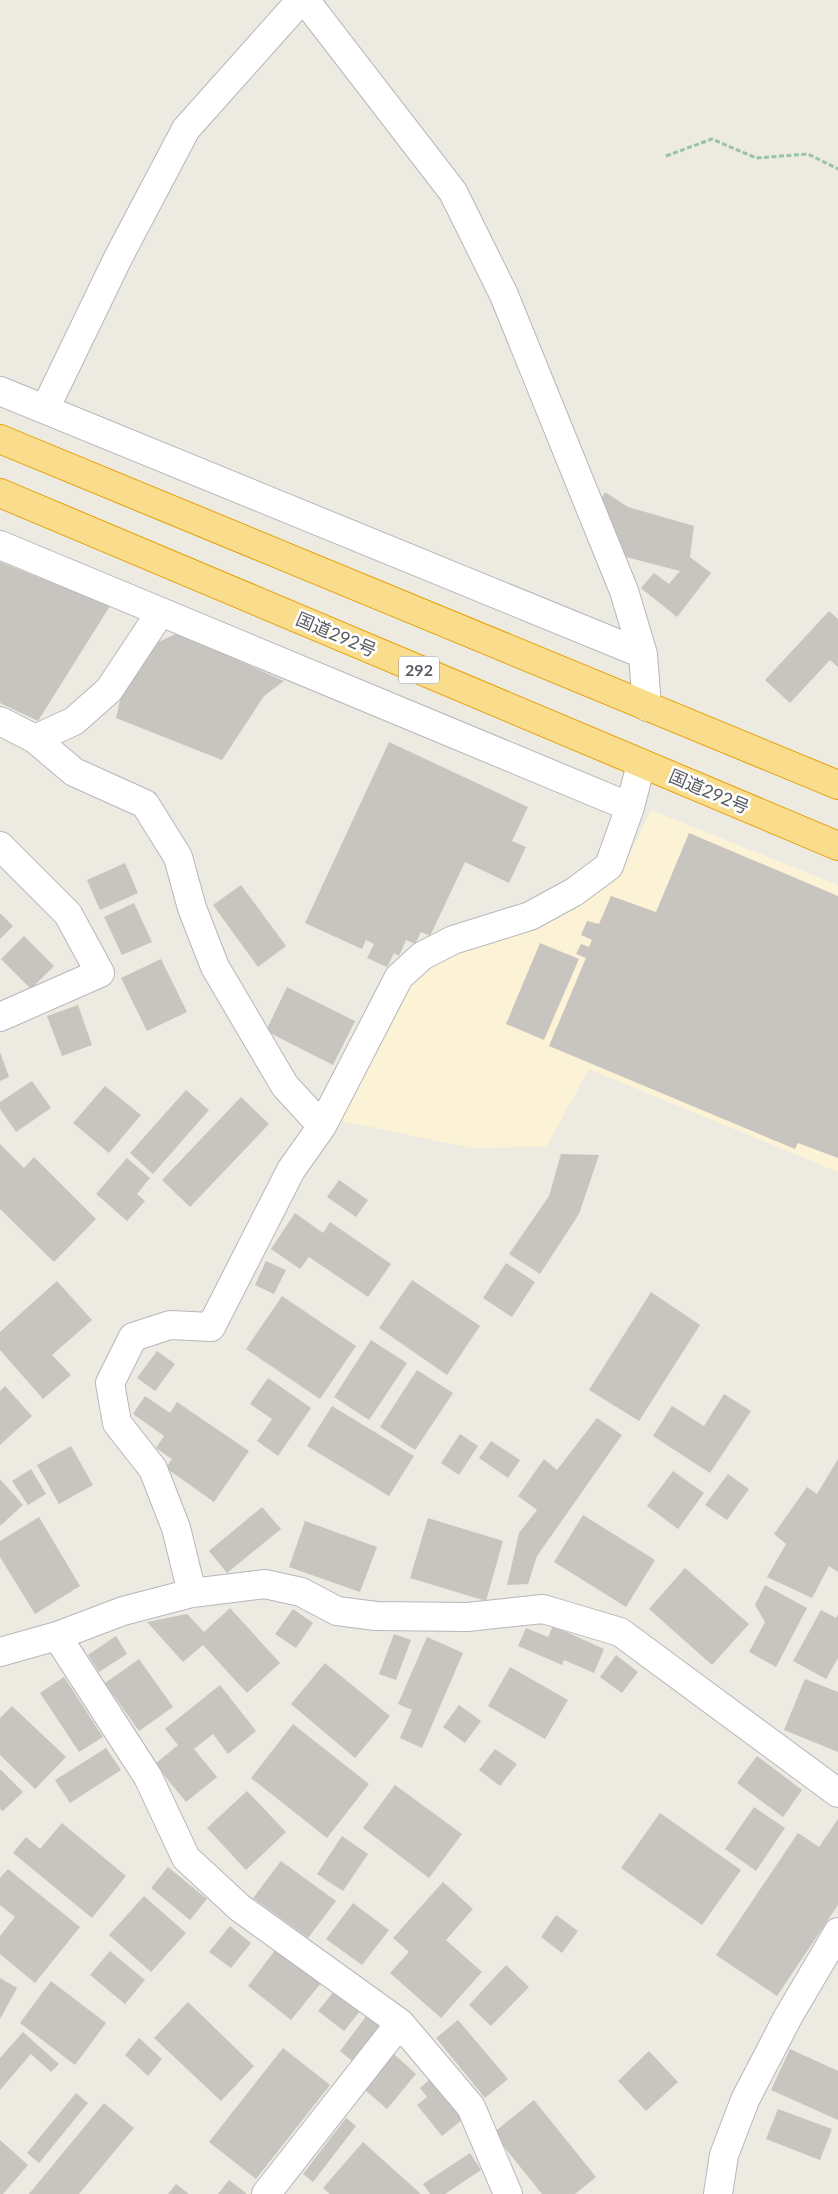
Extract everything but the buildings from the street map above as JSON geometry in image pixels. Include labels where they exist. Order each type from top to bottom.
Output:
[{"type":"highway","points":[[0,439],[838,785]]},
{"type":"highway","name":"国道292号","points":[[0,493],[838,846]]},
{"type":"street","points":[[45,409],[119,256],[186,129],[301,0]]},
{"type":"street","points":[[305,0],[453,192],[504,295],[624,592],[643,654],[647,707]]},
{"type":"street","points":[[0,391],[643,654]]},
{"type":"street","points":[[0,545],[630,807]]},
{"type":"street","points":[[35,739],[74,721],[109,690],[160,613]]},
{"type":"street","points":[[1,723],[35,739],[74,772],[145,804],[178,857],[192,908],[215,967],[285,1086],[322,1126]]},
{"type":"street","points":[[192,1593],[176,1528],[153,1470],[117,1423],[110,1383],[133,1337],[170,1325],[211,1326],[291,1170],[322,1126],[399,977],[422,956],[453,940],[530,916],[574,892],[609,866],[630,807],[641,764]]},
{"type":"street","points":[[0,846],[68,914],[100,974],[0,1017]]},
{"type":"street","points":[[0,1652],[57,1636],[122,1610],[192,1593],[265,1584],[301,1592],[337,1611],[376,1616],[467,1617],[543,1609],[620,1632],[838,1793]]},
{"type":"street","points":[[57,1636],[148,1778],[186,1858],[240,1908],[400,2023],[471,2107],[508,2194]]},
{"type":"street","points":[[718,2194],[724,2156],[745,2100],[788,2017],[838,1932]]},
{"type":"street","points":[[266,2194],[400,2023]]},
{"type":"path","points":[[666,156],[712,138],[756,158],[808,154],[838,169]]},
{"type":"shaded area","points":[[651,810],[838,885],[838,1172],[589,1069],[546,1147],[471,1148],[337,1120],[403,992],[439,960],[457,951],[546,921],[607,885],[618,876],[624,866]]}]
